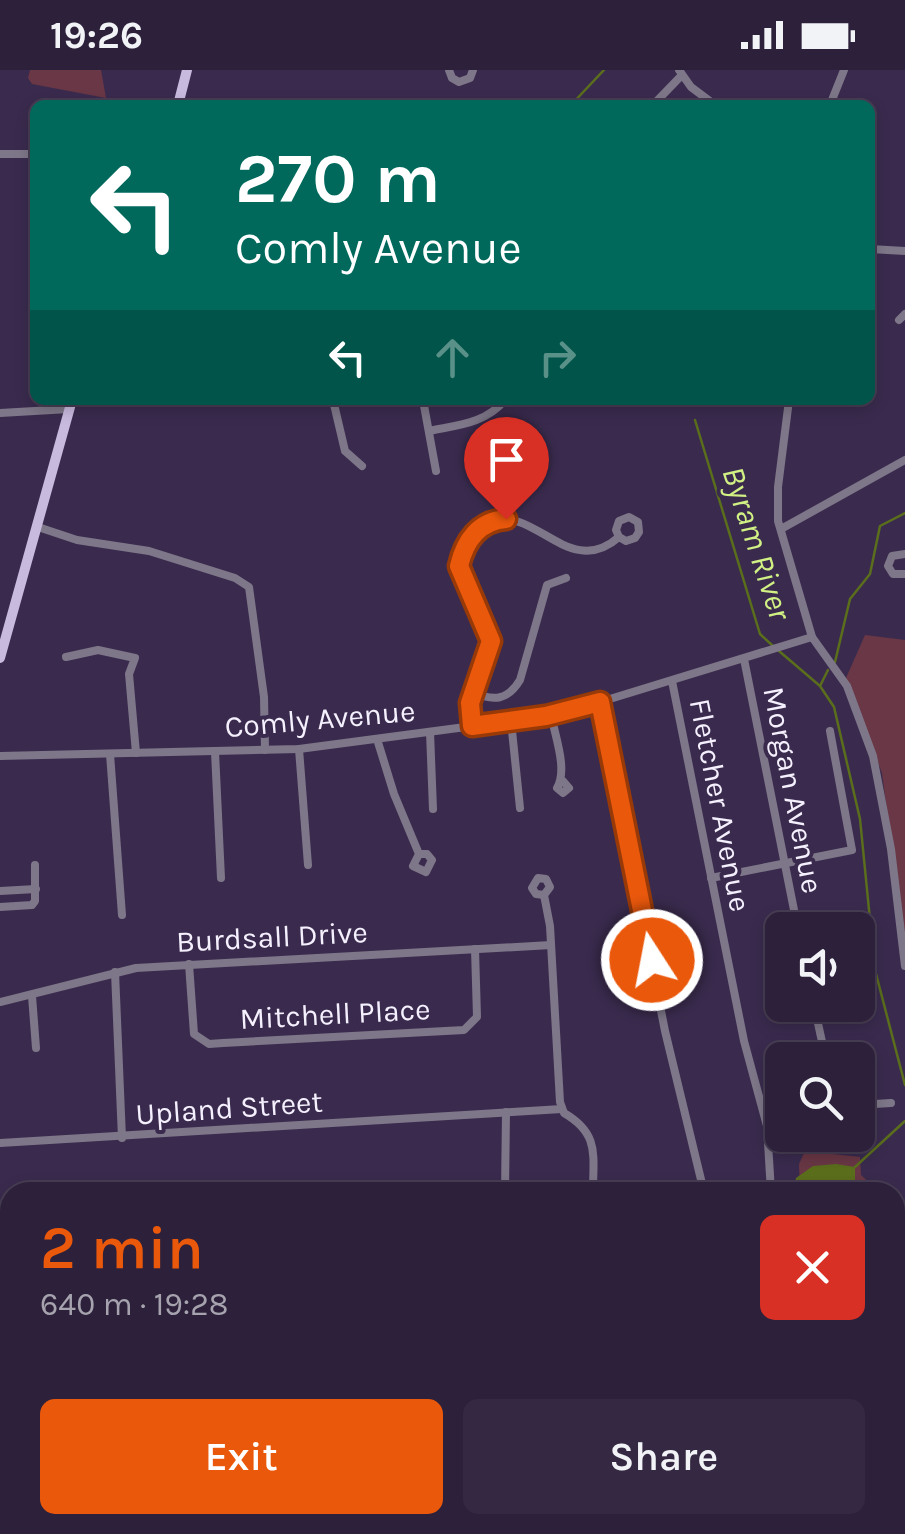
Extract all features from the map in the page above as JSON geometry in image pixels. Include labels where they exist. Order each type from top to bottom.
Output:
[{"type":"main road","points":[[179,100],[187,70]]},
{"type":"main road","points":[[0,658],[70,405]]},
{"type":"street","points":[[449,70],[459,82],[470,78],[473,70]]},
{"type":"street","points":[[832,100],[844,70]]},
{"type":"street","points":[[657,100],[680,73],[709,100]]},
{"type":"street","points":[[0,154],[30,154]]},
{"type":"street","points":[[875,249],[905,251]]},
{"type":"street","points":[[0,413],[62,405]]},
{"type":"street","points":[[334,405],[345,450],[362,466]]},
{"type":"street","points":[[424,405],[436,471]]},
{"type":"street","points":[[429,431],[479,420],[500,405]]},
{"type":"street","points":[[788,405],[778,487],[780,529],[812,637],[847,686],[878,772],[905,966]]},
{"type":"street","points":[[780,529],[905,460]]},
{"type":"street","points":[[472,726],[473,692],[491,641],[481,611],[459,574],[463,552],[476,530],[497,520],[514,520],[558,543],[586,551],[606,546],[619,537]]},
{"type":"street","points":[[38,527],[77,540],[149,551],[234,578],[249,587],[264,697],[265,750]]},
{"type":"street","points":[[905,554],[892,556],[888,566],[893,574],[905,574]]},
{"type":"street","points":[[473,692],[494,698],[513,692],[520,680],[545,590],[549,582],[566,578]]},
{"type":"street","name":"Comly Avenue","points":[[0,756],[299,749],[511,721],[600,702],[812,637]]},
{"type":"street","points":[[66,657],[98,650],[136,658],[129,674],[136,753]]},
{"type":"street","name":"Morgan Avenue","points":[[744,659],[794,912]]},
{"type":"street","name":"Fletcher Avenue","points":[[672,681],[744,1041],[764,1112],[771,1182]]},
{"type":"street","points":[[600,702],[701,1182]]},
{"type":"street","points":[[551,714],[562,781]]},
{"type":"street","points":[[511,721],[520,808]]},
{"type":"street","points":[[711,878],[852,850],[830,731]]},
{"type":"street","points":[[430,732],[433,809]]},
{"type":"street","points":[[377,738],[394,794],[419,854]]},
{"type":"street","points":[[299,749],[308,865]]},
{"type":"street","points":[[215,752],[221,878]]},
{"type":"street","points":[[110,754],[122,915]]},
{"type":"street","points":[[0,907],[32,905],[35,865]]},
{"type":"street","points":[[0,892],[36,889]]},
{"type":"street","points":[[544,895],[552,946],[562,1109],[580,1122],[592,1141],[592,1182]]},
{"type":"street","name":"Burdsall Drive","points":[[0,1002],[114,972],[189,964],[552,946]]},
{"type":"street","name":"Mitchell Place","points":[[189,964],[194,1034],[209,1044],[260,1042],[464,1030],[477,1017],[475,949]]},
{"type":"street","points":[[114,972],[122,1138]]},
{"type":"street","points":[[32,996],[36,1048]]},
{"type":"street","points":[[875,1104],[891,1104]]},
{"type":"street","name":"Upland Street","points":[[0,1144],[562,1109]]},
{"type":"street","points":[[505,1182],[506,1112]]},
{"type":"shaded area","points":[[30,70],[101,70],[106,98],[32,84],[28,78]]},
{"type":"shaded area","points":[[865,635],[905,640],[905,946],[882,773],[846,678]]},
{"type":"shaded area","points":[[805,1152],[814,1152],[860,1157],[861,1175],[868,1182],[800,1182],[799,1164]]},
{"type":"shaded area","points":[[813,1166],[855,1167],[855,1182],[795,1182]]},
{"type":"waterway","name":"Byram River","points":[[576,100],[604,70]]},
{"type":"waterway","name":"Byram River","points":[[695,420],[760,634],[773,646]]},
{"type":"waterway","points":[[835,662],[850,599],[870,574],[880,526],[905,513]]},
{"type":"waterway","name":"Byram River","points":[[779,651],[820,686],[834,707],[860,819],[875,970],[905,1085]]},
{"type":"waterway","points":[[820,686],[828,670]]},
{"type":"waterway","name":"Byram River","points":[[855,1167],[905,1121]]},
{"type":"route","points":[[506,519],[476,530],[459,566],[462,582],[476,600],[491,641],[470,703],[472,726],[546,716],[600,702],[652,960]]}]
